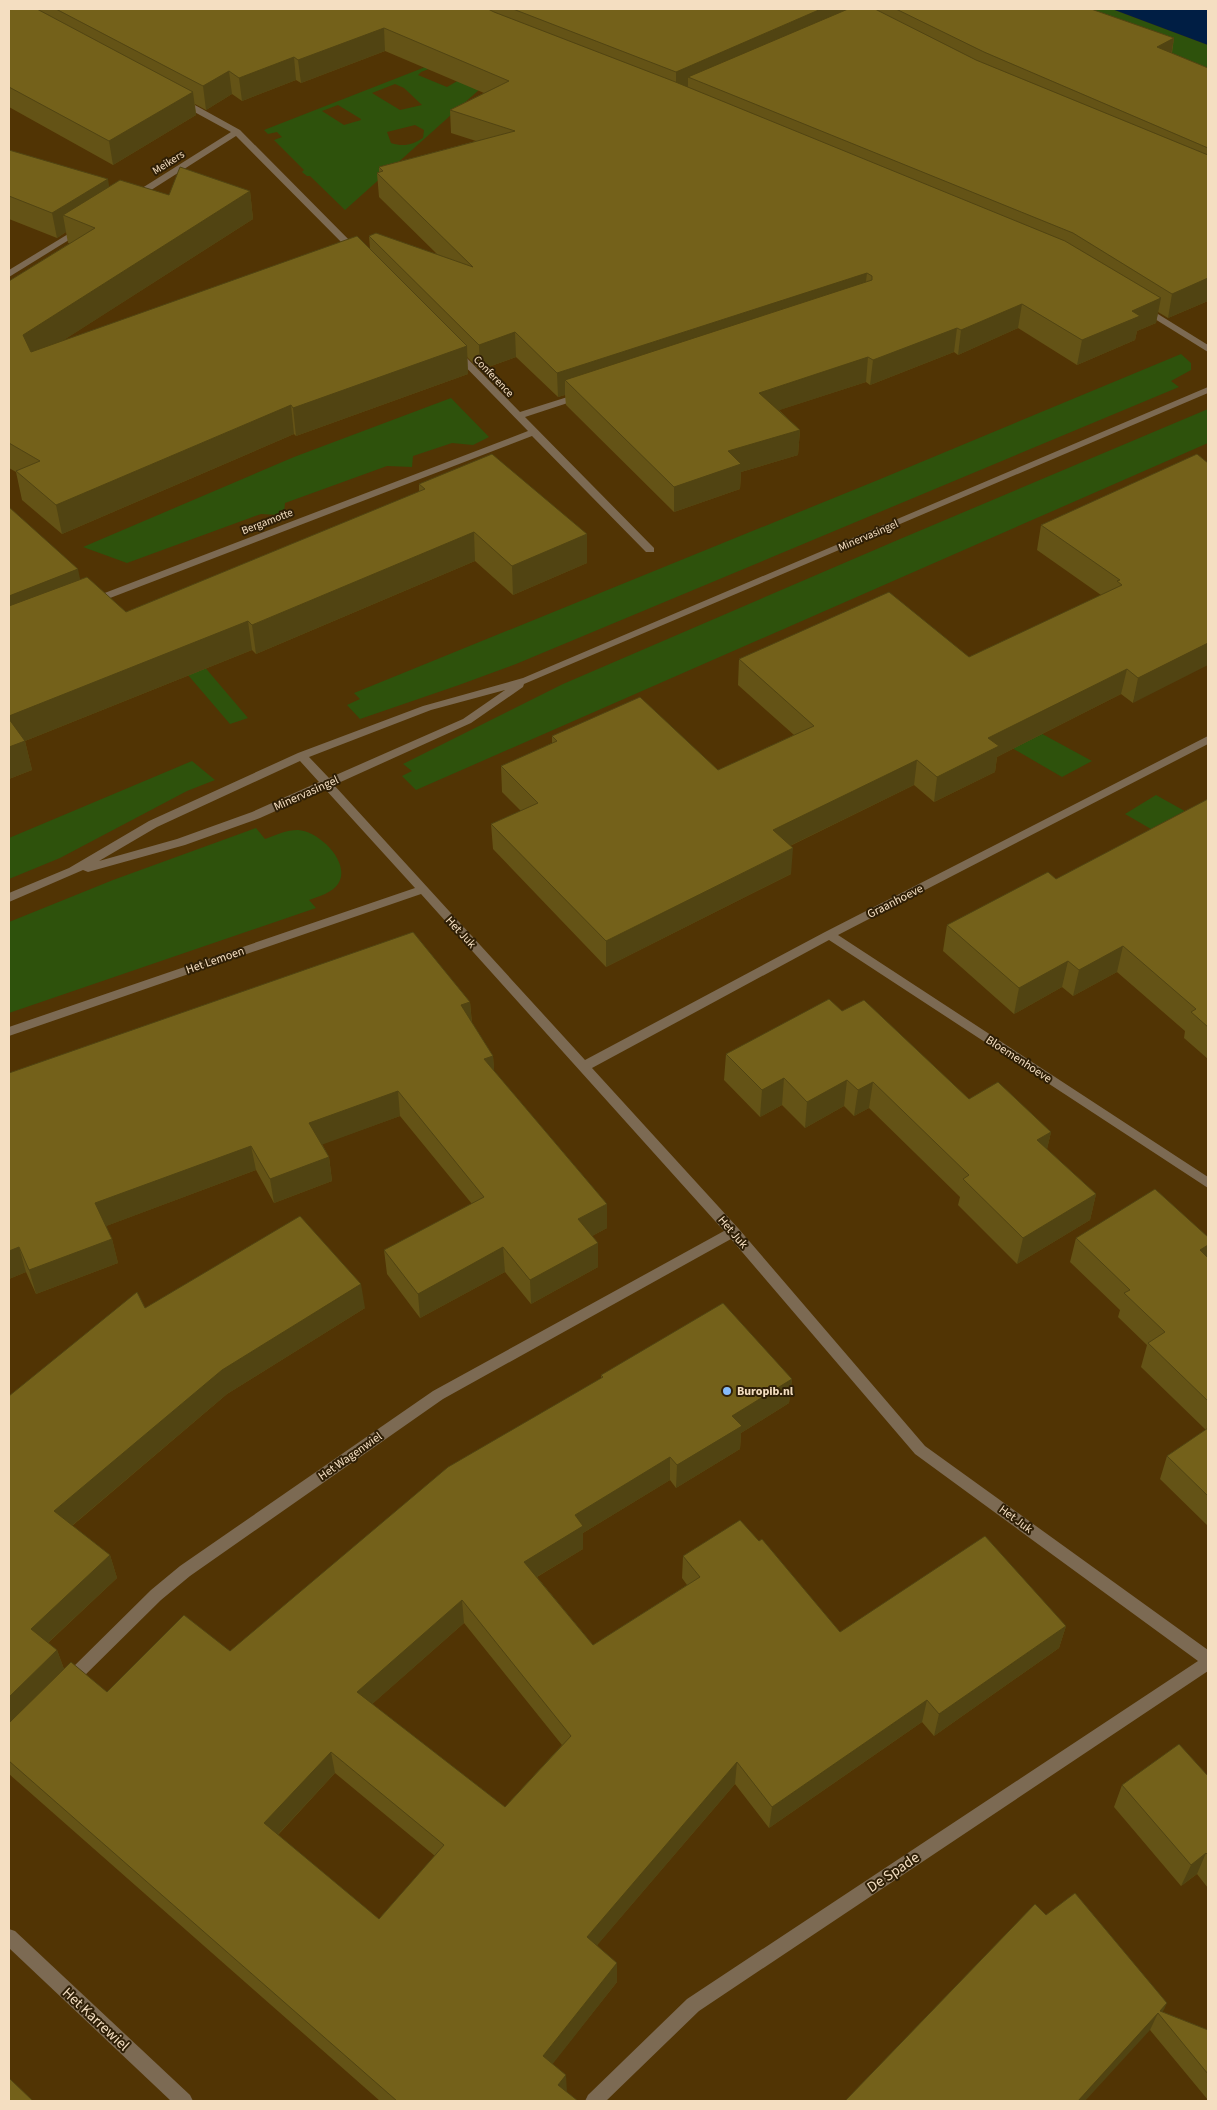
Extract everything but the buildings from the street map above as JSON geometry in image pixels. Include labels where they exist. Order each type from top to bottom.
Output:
[{"type":"street","points":[[171,95],[237,132],[367,262]]},
{"type":"street","name":"Meikers","points":[[128,201],[237,132]]},
{"type":"street","points":[[9,274],[87,226]]},
{"type":"street","points":[[1139,306],[1208,349]]},
{"type":"street","name":"Conference","points":[[447,343],[650,550]]},
{"type":"street","name":"Minervasingel","points":[[70,873],[153,824],[302,756],[427,708],[527,680],[1208,390]]},
{"type":"street","points":[[518,416],[587,394]]},
{"type":"street","name":"Bergamotte","points":[[81,606],[533,432]]},
{"type":"street","name":"Minervasingel","points":[[9,898],[70,873],[181,842],[256,815],[467,721],[527,680]]},
{"type":"street","name":"Graanhoeve","points":[[584,1066],[829,935],[1208,740]]},
{"type":"street","name":"Het Juk","points":[[302,756],[421,890],[584,1066],[733,1232],[920,1450],[1208,1659]]},
{"type":"street","name":"Het Lemoen","points":[[9,1032],[421,890]]},
{"type":"street","name":"Bloemenhoeve","points":[[829,935],[1208,1183]]},
{"type":"street","name":"Het Wagenwiel","points":[[58,1692],[156,1596],[185,1571],[438,1395],[733,1232]]},
{"type":"street","name":"De Spade","points":[[594,2101],[693,2005],[1208,1664]]},
{"type":"street","name":"Het Karrewiel","points":[[9,1937],[184,2101]]},
{"type":"green space","points":[[1032,9],[1112,9],[1208,45],[1208,76]]},
{"type":"green space","points":[[474,48],[510,62],[345,210],[310,176],[302,172],[304,170],[274,140],[282,137],[277,132],[268,134],[264,130]],"holes":[[[446,62],[459,80],[447,87],[418,75]],[[395,84],[404,88],[422,105],[400,110],[372,93]],[[338,105],[361,120],[344,125],[322,111]],[[415,125],[424,130],[423,138],[404,145],[391,143],[387,132]]]},
{"type":"green space","points":[[1181,354],[1191,363],[1191,370],[1171,381],[1179,387],[516,664],[360,719],[347,705],[360,699],[354,693],[878,480]]},
{"type":"green space","points":[[451,398],[489,437],[473,445],[452,443],[413,456],[412,467],[387,466],[285,503],[284,513],[279,515],[261,514],[127,563],[83,547],[294,457]]},
{"type":"green space","points":[[1208,409],[1208,443],[416,790],[402,776],[412,771],[403,764],[563,684]]},
{"type":"green space","points":[[152,605],[248,718],[230,724],[134,612]]},
{"type":"green space","points":[[821,637],[897,655],[1092,761],[1062,777]]},
{"type":"green space","points":[[192,761],[215,780],[187,791],[60,858],[9,879],[9,838]]},
{"type":"green space","points":[[1156,795],[1208,824],[1208,862],[1125,814]]},
{"type":"green space","points":[[256,828],[265,839],[289,831],[298,830],[306,832],[324,842],[331,849],[341,867],[341,876],[338,884],[333,889],[309,900],[316,908],[9,1013],[9,922],[113,880]]},
{"type":"water","points":[[1112,9],[1208,9],[1208,45]]},
{"type":"place","name":"Buropib.nl","points":[[727,1391]]}]
